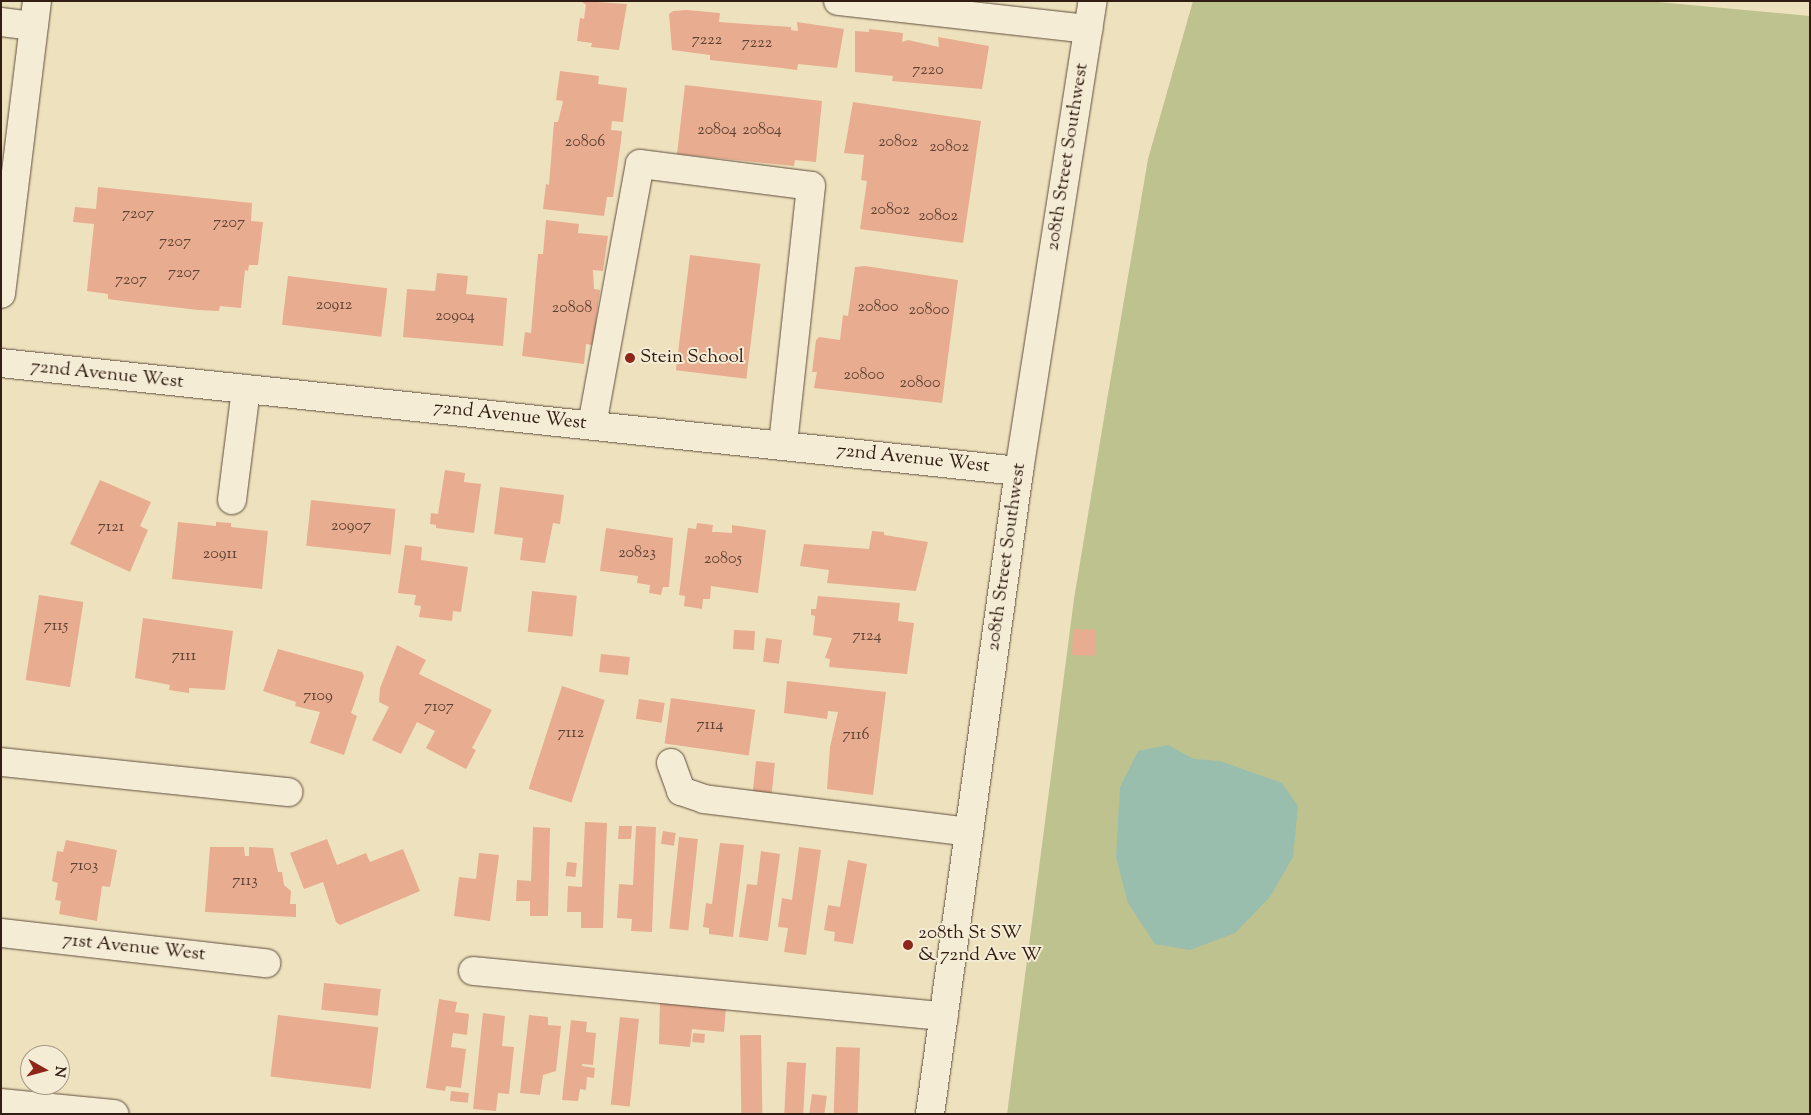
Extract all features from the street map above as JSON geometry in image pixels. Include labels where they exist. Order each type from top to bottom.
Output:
[{"type":"street","points":[[838,1],[1088,29]]},
{"type":"street","name":"208th Street Southwest","points":[[930,1114],[1019,471],[1093,1]]},
{"type":"street","points":[[1,22],[35,13],[1,294]]},
{"type":"street","points":[[592,425],[640,164],[811,186],[783,445]]},
{"type":"street","name":"72nd Avenue West","points":[[1,364],[1019,471]]},
{"type":"street","points":[[232,500],[246,389]]},
{"type":"street","points":[[1,762],[288,792]]},
{"type":"street","points":[[670,763],[681,791],[704,798],[969,832]]},
{"type":"street","name":"71st Avenue West","points":[[1,933],[266,963]]},
{"type":"street","points":[[473,971],[944,1016]]},
{"type":"street","points":[[1,1103],[114,1114]]},
{"type":"green space","points":[[1193,1],[1647,1],[1810,16],[1810,1114],[1007,1114],[1074,599],[1106,406],[1148,159]]},
{"type":"shaded area","points":[[1168,745],[1194,759],[1220,761],[1282,783],[1298,806],[1293,857],[1270,897],[1235,933],[1190,950],[1155,944],[1128,903],[1116,857],[1120,787],[1138,751]]},
{"type":"building","points":[[581,1],[627,4],[619,50],[591,47],[592,43],[577,41],[580,18],[584,19],[586,5]]},
{"type":"building","points":[[686,10],[720,13],[719,22],[791,27],[791,30],[798,31],[797,22],[844,29],[837,68],[798,64],[797,70],[710,60],[710,55],[672,50],[669,14],[673,11]]},
{"type":"building","points":[[869,29],[903,33],[902,42],[908,40],[939,47],[938,37],[989,46],[982,89],[892,81],[893,76],[855,72],[855,31],[869,32]]},
{"type":"building","points":[[560,71],[599,76],[598,84],[627,88],[623,122],[612,121],[611,130],[622,131],[613,197],[607,197],[604,216],[543,209],[546,184],[549,185],[554,122],[558,122],[563,101],[556,100]]},
{"type":"building","points":[[685,85],[822,101],[816,162],[795,160],[794,166],[677,154]]},
{"type":"building","points":[[853,102],[981,121],[963,243],[860,229],[867,181],[861,180],[864,155],[844,153]]},
{"type":"building","points":[[98,187],[252,203],[251,221],[263,222],[258,265],[249,265],[248,271],[245,270],[241,308],[220,306],[219,311],[198,310],[108,299],[108,294],[87,291],[94,224],[73,222],[75,207],[96,209]]},
{"type":"building","points":[[546,220],[579,224],[578,233],[608,236],[603,271],[593,270],[594,289],[600,290],[593,345],[586,344],[584,364],[522,356],[525,332],[531,333],[538,254],[543,254]]},
{"type":"building","points":[[690,255],[760,264],[746,379],[676,370]]},
{"type":"building","points":[[865,266],[958,280],[942,403],[814,388],[817,372],[812,372],[816,340],[819,337],[840,340],[843,315],[848,316],[855,267]]},
{"type":"building","points":[[437,273],[468,276],[466,294],[507,298],[503,346],[403,337],[407,289],[435,291]]},
{"type":"building","points":[[288,276],[387,288],[381,337],[282,325]]},
{"type":"building","points":[[445,470],[465,473],[464,482],[481,484],[474,533],[436,528],[436,525],[430,524],[431,513],[438,514]]},
{"type":"building","points":[[100,480],[151,502],[140,526],[148,530],[130,572],[70,544]]},
{"type":"building","points":[[500,487],[564,495],[560,524],[553,523],[545,563],[520,560],[523,538],[494,534]]},
{"type":"building","points":[[311,500],[396,509],[391,555],[306,546]]},
{"type":"building","points":[[178,522],[216,526],[216,522],[231,523],[231,527],[268,531],[262,589],[172,579]]},
{"type":"building","points":[[697,523],[713,525],[712,532],[732,533],[732,525],[766,530],[758,593],[711,586],[710,599],[703,599],[702,609],[684,606],[685,596],[679,595],[688,528],[696,529]]},
{"type":"building","points":[[606,528],[673,538],[669,587],[663,587],[661,595],[649,593],[650,585],[637,583],[638,576],[600,571]]},
{"type":"building","points":[[872,531],[884,532],[884,535],[928,542],[916,591],[827,583],[829,570],[800,566],[804,544],[869,549]]},
{"type":"building","points":[[405,545],[422,547],[421,560],[468,567],[461,612],[453,611],[452,621],[419,617],[421,606],[414,605],[416,595],[398,593]]},
{"type":"building","points":[[532,591],[577,596],[572,636],[528,632]]},
{"type":"building","points":[[39,595],[83,602],[70,687],[26,680]]},
{"type":"building","points":[[818,596],[900,603],[898,621],[914,623],[907,674],[829,667],[830,659],[825,658],[832,638],[813,635],[815,616],[811,615],[811,609],[816,609]]},
{"type":"building","points":[[143,618],[233,631],[225,690],[189,688],[189,693],[169,690],[170,685],[135,678]]},
{"type":"building","points":[[1073,629],[1096,630],[1095,656],[1072,655]]},
{"type":"building","points":[[734,630],[755,631],[754,650],[733,649]]},
{"type":"building","points":[[766,638],[782,640],[779,664],[763,662]]},
{"type":"building","points":[[397,645],[426,660],[419,674],[492,710],[472,748],[476,750],[466,769],[426,748],[435,731],[417,722],[401,754],[372,740],[389,707],[379,702],[380,688]]},
{"type":"building","points":[[278,649],[362,672],[364,676],[351,713],[357,716],[344,755],[310,743],[320,712],[295,706],[296,702],[263,691]]},
{"type":"building","points":[[601,654],[630,657],[628,675],[599,672]]},
{"type":"building","points":[[787,681],[886,692],[873,795],[827,789],[830,747],[838,712],[828,711],[827,719],[784,713]]},
{"type":"building","points":[[562,686],[605,700],[571,803],[529,789]]},
{"type":"building","points":[[671,698],[755,710],[749,755],[665,744]]},
{"type":"building","points":[[639,699],[665,703],[662,723],[636,719]]},
{"type":"building","points":[[756,761],[775,763],[772,794],[753,792]]},
{"type":"building","points":[[585,822],[607,823],[603,928],[581,928],[581,912],[567,912],[568,886],[582,887]]},
{"type":"building","points":[[619,826],[632,826],[631,839],[618,839]]},
{"type":"building","points":[[636,826],[656,827],[652,932],[631,931],[632,919],[617,918],[619,884],[633,885]]},
{"type":"building","points":[[533,827],[550,828],[548,916],[530,916],[530,901],[516,901],[517,880],[531,881]]},
{"type":"building","points":[[663,831],[676,833],[674,846],[661,844]]},
{"type":"building","points":[[679,837],[698,839],[688,930],[669,928]]},
{"type":"building","points":[[327,839],[337,865],[366,853],[370,862],[403,849],[420,891],[340,925],[336,922],[323,882],[304,889],[290,853]]},
{"type":"building","points":[[66,840],[117,850],[110,887],[102,886],[97,921],[59,914],[61,901],[55,900],[58,883],[52,881],[57,851],[63,852]]},
{"type":"building","points":[[720,843],[744,845],[733,937],[709,934],[709,928],[703,927],[706,903],[712,904]]},
{"type":"building","points":[[210,847],[244,847],[245,856],[249,856],[249,847],[273,848],[278,872],[282,872],[284,885],[291,891],[290,904],[296,904],[296,917],[205,912]]},
{"type":"building","points":[[799,847],[821,850],[806,955],[784,952],[788,928],[778,927],[782,898],[792,900]]},
{"type":"building","points":[[761,851],[780,854],[768,941],[739,937],[747,884],[757,885]]},
{"type":"building","points":[[479,853],[499,855],[490,921],[454,916],[459,877],[476,879]]},
{"type":"building","points":[[848,860],[867,864],[853,944],[834,941],[835,932],[824,930],[828,905],[840,907]]},
{"type":"building","points":[[567,862],[577,863],[575,877],[566,876]]},
{"type":"building","points":[[324,983],[381,989],[378,1016],[321,1010]]},
{"type":"building","points":[[439,999],[457,1002],[455,1012],[469,1014],[467,1035],[453,1033],[451,1047],[466,1049],[461,1088],[446,1086],[445,1091],[426,1088]]},
{"type":"building","points":[[660,1000],[726,1006],[724,1032],[692,1029],[690,1047],[659,1044]]},
{"type":"building","points":[[483,1013],[505,1016],[502,1046],[514,1047],[509,1094],[498,1093],[496,1111],[473,1109]]},
{"type":"building","points":[[278,1015],[378,1027],[371,1089],[270,1077]]},
{"type":"building","points":[[529,1015],[548,1017],[548,1025],[561,1026],[556,1071],[543,1075],[540,1095],[520,1093]]},
{"type":"building","points":[[620,1017],[639,1019],[630,1107],[611,1105]]},
{"type":"building","points":[[571,1020],[587,1022],[586,1032],[596,1033],[593,1065],[582,1064],[582,1066],[595,1068],[594,1078],[587,1077],[586,1090],[580,1089],[578,1101],[562,1100]]},
{"type":"building","points":[[693,1033],[705,1034],[704,1043],[692,1042]]},
{"type":"building","points":[[740,1035],[761,1035],[762,1114],[741,1114]]},
{"type":"building","points":[[836,1047],[860,1048],[858,1114],[834,1114]]},
{"type":"building","points":[[787,1062],[806,1063],[803,1114],[784,1114]]},
{"type":"building","points":[[451,1091],[469,1093],[468,1103],[450,1101]]},
{"type":"building","points":[[812,1094],[827,1096],[824,1114],[809,1114]]},
{"type":"place","name":"Stein School","points":[[630,358]]},
{"type":"place","name":"208th St SW & 72nd Ave W","points":[[908,945]]}]
